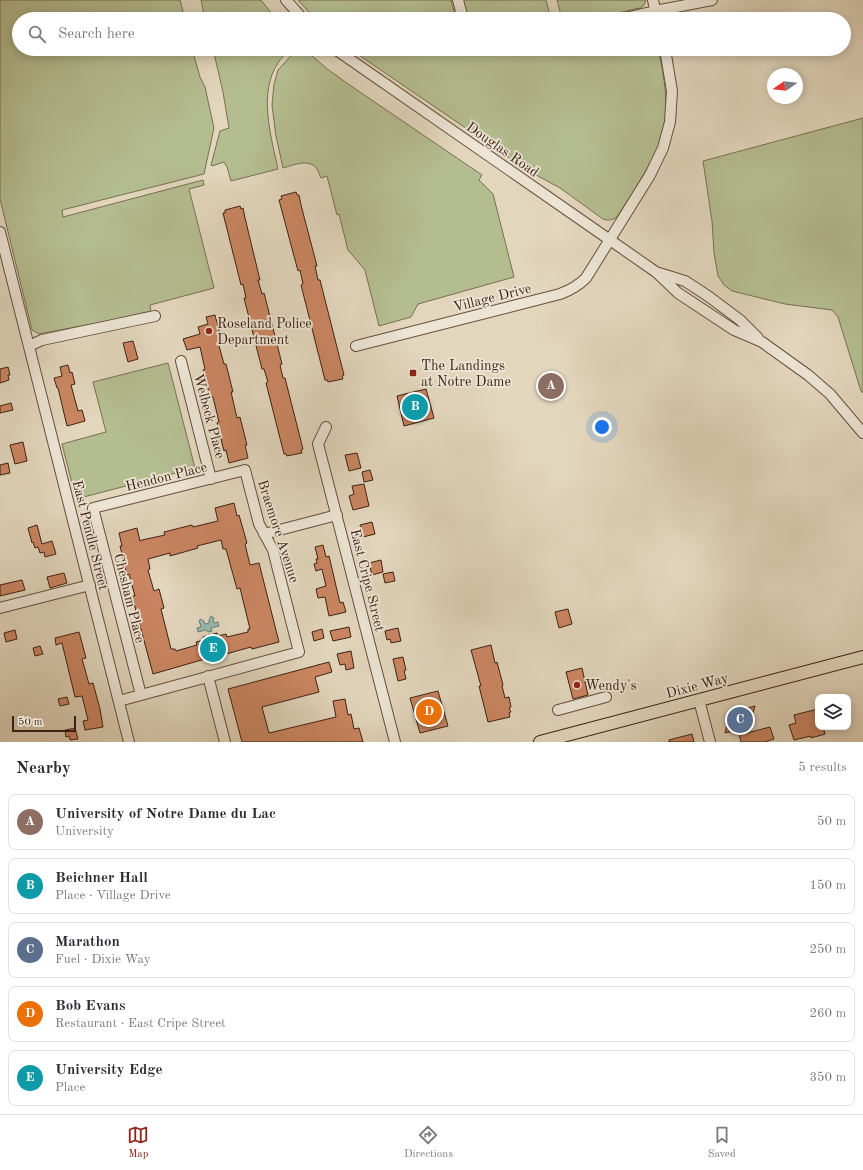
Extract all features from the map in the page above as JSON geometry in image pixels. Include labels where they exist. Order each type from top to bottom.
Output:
[{"type":"main road","name":"Dixie Way","points":[[540,742],[863,657]]},
{"type":"street","points":[[286,0],[296,12]]},
{"type":"street","points":[[458,0],[461,12]]},
{"type":"street","points":[[653,0],[655,12]]},
{"type":"street","points":[[667,12],[712,0]]},
{"type":"street","name":"Douglas Road","points":[[345,56],[656,272],[678,293],[699,308],[734,330],[762,342]]},
{"type":"street","name":"Village Drive","points":[[356,346],[560,294],[572,290],[580,285],[586,278],[650,175],[663,148],[670,122],[672,91],[666,56]]},
{"type":"street","name":"East Pendle Street","points":[[0,232],[129,742]]},
{"type":"street","name":"Douglas Road","points":[[656,272],[685,281],[740,320],[762,342],[808,375],[830,394],[863,433]]},
{"type":"street","points":[[29,346],[49,338],[155,316]]},
{"type":"street","name":"Welbeck Place","points":[[181,361],[212,479]]},
{"type":"street","name":"East Cripe Street","points":[[326,427],[318,444],[395,742]]},
{"type":"street","name":"Hendon Place","points":[[93,508],[245,470]]},
{"type":"street","name":"Braemore Avenue","points":[[119,701],[299,652],[273,550],[259,524],[245,470]]},
{"type":"street","name":"Chesham Place","points":[[93,508],[141,695]]},
{"type":"street","points":[[264,534],[337,515]]},
{"type":"street","points":[[0,608],[90,585]]},
{"type":"street","points":[[208,676],[224,742]]},
{"type":"street","points":[[558,710],[606,697]]},
{"type":"street","points":[[699,700],[710,742]]},
{"type":"green space","points":[[0,0],[180,0],[183,12],[12,12],[12,56],[194,56],[200,77],[205,87],[214,128],[204,174],[62,210],[63,217],[203,180],[204,185],[189,189],[214,288],[150,305],[151,311],[39,334],[32,330],[0,199]]},
{"type":"green space","points":[[201,0],[261,0],[270,12],[204,12]]},
{"type":"green space","points":[[298,0],[451,0],[454,12],[309,12]]},
{"type":"green space","points":[[463,0],[546,0],[549,12],[467,12]]},
{"type":"green space","points":[[557,0],[646,0],[644,5],[640,8],[622,12],[560,12]]},
{"type":"green space","points":[[215,56],[283,56],[272,75],[267,101],[272,143],[278,169],[231,181],[224,162],[211,165],[220,131],[229,128]]},
{"type":"green space","points":[[291,56],[312,56],[351,86],[482,175],[479,180],[493,194],[514,277],[418,304],[411,317],[379,326],[365,270],[348,250],[327,176],[321,178],[314,166],[306,163],[283,168],[276,136],[272,105],[274,84],[278,70]]},
{"type":"green space","points":[[360,56],[659,56],[666,100],[666,113],[661,139],[657,151],[617,217],[610,220],[603,219],[560,188],[527,170]]},
{"type":"green space","points":[[863,118],[863,393],[861,391],[838,317],[832,310],[785,304],[732,291],[724,285],[718,276],[714,253],[712,221],[703,161]]},
{"type":"green space","points":[[168,363],[195,468],[76,499],[62,444],[106,432],[93,382]]},
{"type":"water","points":[[211,616],[214,618],[214,623],[218,622],[219,626],[211,628],[212,631],[208,632],[206,630],[198,632],[197,628],[201,627],[199,623],[200,619],[204,621],[205,624],[209,623]]},
{"type":"building","points":[[296,192],[297,195],[299,195],[317,266],[315,266],[318,280],[320,280],[344,375],[342,376],[343,379],[328,382],[325,380],[301,285],[303,284],[300,270],[298,271],[279,200],[282,199],[281,196]]},
{"type":"building","points":[[240,206],[241,209],[243,208],[260,280],[258,280],[262,294],[264,293],[282,364],[280,365],[283,378],[285,378],[303,449],[301,450],[302,453],[287,456],[284,454],[266,383],[268,382],[264,369],[262,369],[244,298],[246,298],[243,284],[241,285],[223,213],[225,213],[225,210]]},
{"type":"building","points":[[215,315],[222,341],[218,342],[224,364],[226,364],[233,392],[231,392],[237,418],[240,417],[247,445],[245,445],[248,458],[229,463],[226,450],[224,451],[217,423],[219,422],[213,397],[210,397],[203,370],[205,369],[200,347],[187,350],[183,339],[200,334],[198,327],[208,324],[206,317]]},
{"type":"building","points":[[133,341],[138,359],[128,362],[123,343]]},
{"type":"building","points":[[68,365],[70,373],[72,372],[75,384],[71,385],[78,411],[82,410],[85,421],[67,426],[58,388],[54,378],[62,376],[60,367]]},
{"type":"building","points":[[8,367],[10,375],[8,375],[9,380],[0,383],[0,369]]},
{"type":"building","points":[[426,389],[434,418],[404,426],[397,396]]},
{"type":"building","points":[[11,403],[13,410],[0,413],[0,406]]},
{"type":"building","points":[[23,442],[27,461],[15,464],[10,445]]},
{"type":"building","points":[[357,453],[361,468],[349,471],[345,455]]},
{"type":"building","points":[[8,463],[10,473],[0,475],[0,465]]},
{"type":"building","points":[[370,470],[373,480],[364,482],[362,472]]},
{"type":"building","points":[[364,484],[369,506],[353,510],[349,496],[354,494],[352,486]]},
{"type":"building","points":[[234,503],[247,543],[245,544],[250,565],[259,563],[279,642],[252,649],[251,647],[206,661],[205,659],[153,674],[132,596],[135,596],[129,574],[127,575],[120,546],[122,546],[119,533],[137,528],[140,541],[165,535],[164,532],[192,525],[193,527],[218,521],[215,508]],"holes":[[[221,540],[223,549],[226,549],[237,589],[240,588],[250,629],[248,629],[248,632],[227,637],[226,634],[218,636],[217,633],[203,637],[204,640],[196,642],[197,645],[176,651],[175,649],[171,649],[161,609],[164,608],[159,589],[154,591],[148,570],[150,569],[148,559],[170,553],[170,556],[198,548],[197,546]]]},
{"type":"building","points":[[372,522],[375,534],[363,537],[360,525]]},
{"type":"building","points":[[37,525],[42,544],[52,541],[56,554],[45,557],[44,552],[40,553],[38,547],[35,548],[28,528]]},
{"type":"building","points":[[323,545],[326,557],[329,556],[340,603],[343,602],[346,612],[329,616],[325,597],[318,598],[316,589],[326,586],[322,569],[316,571],[314,564],[317,563],[316,559],[318,559],[315,547]]},
{"type":"building","points":[[381,560],[383,572],[372,575],[369,563]]},
{"type":"building","points":[[393,572],[395,581],[385,583],[383,574]]},
{"type":"building","points":[[64,573],[67,583],[50,588],[47,577]]},
{"type":"building","points":[[22,580],[25,590],[0,596],[0,585]]},
{"type":"building","points":[[568,609],[572,624],[559,628],[555,612]]},
{"type":"building","points":[[349,627],[351,637],[333,641],[330,631]]},
{"type":"building","points":[[398,628],[401,641],[391,643],[390,639],[387,640],[385,631]]},
{"type":"building","points":[[322,629],[324,638],[314,641],[312,632]]},
{"type":"building","points":[[15,630],[17,639],[6,642],[4,633]]},
{"type":"building","points":[[79,632],[86,658],[82,659],[89,684],[93,683],[103,727],[85,730],[83,721],[88,720],[82,696],[75,697],[62,643],[56,645],[55,638]]},
{"type":"building","points":[[491,645],[495,663],[497,662],[505,698],[509,697],[511,707],[509,708],[511,712],[509,713],[510,717],[488,722],[479,686],[481,686],[471,650]]},
{"type":"building","points":[[40,646],[43,654],[35,656],[33,648]]},
{"type":"building","points":[[351,651],[354,668],[346,670],[345,664],[340,665],[337,654]]},
{"type":"building","points":[[403,657],[406,670],[404,671],[406,679],[398,681],[393,659]]},
{"type":"building","points":[[329,662],[332,672],[315,677],[319,692],[262,707],[269,733],[336,717],[333,701],[345,699],[348,715],[351,714],[354,729],[359,728],[363,742],[242,742],[228,689]]},
{"type":"building","name":"Wendy's","points":[[582,668],[588,695],[573,699],[566,672]]},
{"type":"building","points":[[438,691],[448,726],[420,733],[410,698]]},
{"type":"building","points":[[67,697],[69,704],[60,706],[58,699]]},
{"type":"building","points":[[755,706],[747,733],[770,727],[774,739],[764,742],[741,742],[738,730],[725,733],[730,713]]},
{"type":"building","points":[[815,710],[815,730],[824,730],[825,734],[811,738],[811,736],[794,740],[789,725],[796,723],[794,715]]},
{"type":"building","points":[[75,728],[78,739],[70,740],[69,736],[66,737],[65,730]]},
{"type":"building","points":[[692,734],[694,742],[669,742],[669,740]]},
{"type":"place","name":"Roseland Police Department","points":[[209,331]]},
{"type":"place","name":"The Landings at Notre Dame","points":[[413,373]]},
{"type":"place","name":"University of Notre Dame du Lac","points":[[551,386]]},
{"type":"place","name":"Beichner Hall","points":[[415,407]]},
{"type":"place","name":"University Edge","points":[[213,649]]},
{"type":"place","name":"Wendy's","points":[[577,685]]},
{"type":"place","name":"Bob Evans","points":[[429,712]]},
{"type":"place","name":"Marathon","points":[[740,720]]}]
